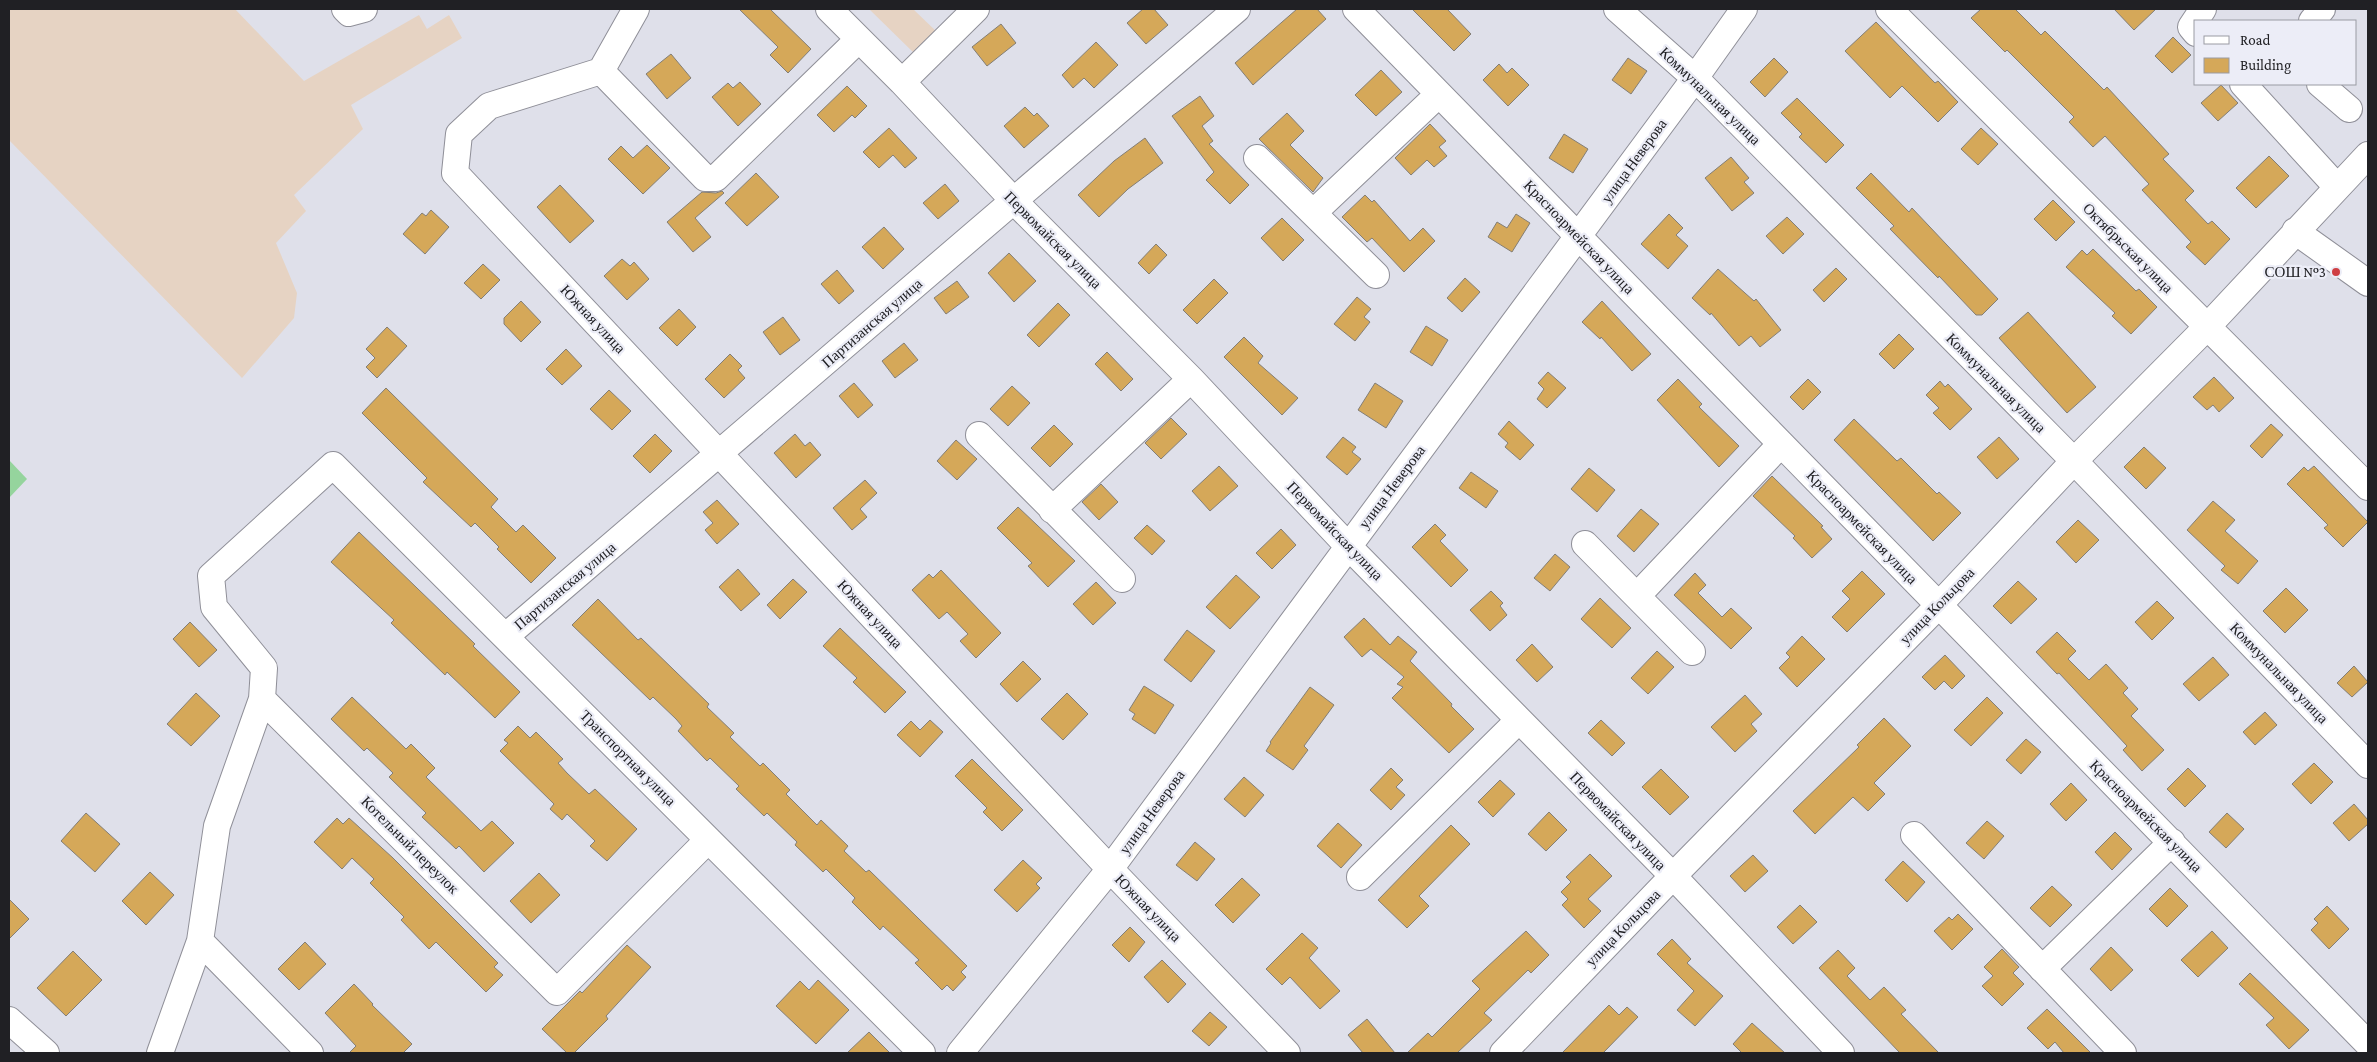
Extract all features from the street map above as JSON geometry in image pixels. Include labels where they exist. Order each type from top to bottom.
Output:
[{"type":"street","points":[[345,9],[349,13],[364,9]]},
{"type":"street","points":[[636,9],[601,71],[705,178],[716,178],[859,39]]},
{"type":"street","name":"Первомайская улица","points":[[829,9],[902,82],[1014,201],[1191,379],[1348,546],[1673,876],[1841,1053]]},
{"type":"street","points":[[902,82],[976,9]]},
{"type":"street","name":"Партизанская улица","points":[[506,636],[1237,9]]},
{"type":"street","name":"Красноармейская улица","points":[[1356,9],[2368,1044]]},
{"type":"street","name":"Коммунальная улица","points":[[1617,9],[1695,78],[2074,461],[2368,765]]},
{"type":"street","name":"улица Неверова","points":[[960,1053],[1110,869],[1579,236],[1744,9]]},
{"type":"street","name":"Октябрьская улица","points":[[1889,9],[2368,487]]},
{"type":"street","points":[[2195,20],[2203,9]]},
{"type":"street","points":[[2313,20],[2322,9]]},
{"type":"street","name":"Южная улица","points":[[601,71],[489,106],[459,134],[455,173],[1110,869],[1287,1053]]},
{"type":"street","points":[[2244,85],[2337,186]]},
{"type":"street","points":[[2321,85],[2349,109]]},
{"type":"street","points":[[1313,212],[1439,94]]},
{"type":"street","name":"улица Кольцова","points":[[1503,1053],[1673,876],[1938,606],[2074,461],[2207,327],[2368,155]]},
{"type":"street","points":[[1257,158],[1376,275]]},
{"type":"street","points":[[2296,231],[2368,283]]},
{"type":"street","points":[[1052,510],[1191,379]]},
{"type":"street","points":[[979,435],[1122,579]]},
{"type":"street","points":[[1637,596],[1781,444]]},
{"type":"street","name":"Транспортная улица","points":[[262,699],[264,668],[214,607],[211,576],[333,465],[922,1053]]},
{"type":"street","points":[[1585,544],[1692,652]]},
{"type":"street","points":[[160,1053],[200,940],[217,826],[262,699]]},
{"type":"street","name":"Котельный переулок","points":[[262,699],[557,992],[708,840]]},
{"type":"street","points":[[1360,877],[1519,720]]},
{"type":"street","points":[[1914,835],[2123,1053]]},
{"type":"street","points":[[2042,969],[2172,842]]},
{"type":"street","points":[[200,940],[310,1053]]},
{"type":"street","points":[[9,1020],[46,1053]]},
{"type":"shaded area","points":[[9,9],[235,9],[304,81],[419,15],[427,29],[449,15],[462,38],[351,105],[363,129],[294,195],[306,211],[276,243],[297,293],[294,318],[242,378],[9,140]]},
{"type":"shaded area","points":[[869,9],[913,9],[938,33],[916,55]]},
{"type":"green space","points":[[9,460],[27,479],[9,498]]},
{"type":"building","points":[[739,9],[770,9],[811,49],[788,73],[770,55],[778,47]]},
{"type":"building","points":[[1143,9],[1154,9],[1168,25],[1146,44],[1127,23]]},
{"type":"building","points":[[1297,9],[1317,9],[1326,19],[1253,85],[1235,63]]},
{"type":"building","points":[[1412,9],[1447,9],[1471,34],[1454,51]]},
{"type":"building","points":[[1981,9],[2015,9],[2041,35],[2045,31],[2104,90],[2107,87],[2169,154],[2163,159],[2194,191],[2185,200],[2208,224],[2212,221],[2230,239],[2205,265],[2186,247],[2191,242],[2142,190],[2149,184],[2105,136],[2093,147],[2069,122],[2074,117],[2007,50],[2005,52],[1971,18]]},
{"type":"building","points":[[2114,9],[2156,9],[2134,30]]},
{"type":"building","points":[[1876,22],[1935,83],[1938,81],[1958,102],[1938,122],[1902,86],[1890,98],[1845,51]]},
{"type":"building","points":[[1001,24],[1016,43],[987,66],[972,47]]},
{"type":"building","points":[[2173,37],[2191,55],[2172,73],[2155,56]]},
{"type":"building","points":[[1096,42],[1118,65],[1094,88],[1084,78],[1073,88],[1062,75]]},
{"type":"building","points":[[671,54],[691,78],[667,99],[646,74]]},
{"type":"building","points":[[1628,58],[1647,71],[1631,94],[1612,80]]},
{"type":"building","points":[[1774,58],[1788,72],[1765,97],[1750,82]]},
{"type":"building","points":[[1499,64],[1507,73],[1512,68],[1529,85],[1508,106],[1483,80]]},
{"type":"building","points":[[1381,70],[1402,92],[1376,116],[1355,95]]},
{"type":"building","points":[[740,82],[761,104],[738,126],[712,97],[728,83],[733,88]]},
{"type":"building","points":[[2221,85],[2238,103],[2218,121],[2201,103]]},
{"type":"building","points":[[847,86],[867,106],[855,118],[852,115],[834,132],[817,115]]},
{"type":"building","points":[[1200,96],[1214,116],[1202,126],[1213,141],[1209,144],[1249,185],[1230,204],[1206,180],[1214,172],[1172,116]]},
{"type":"building","points":[[1797,98],[1844,145],[1826,163],[1799,137],[1802,134],[1781,113]]},
{"type":"building","points":[[1025,107],[1034,116],[1037,113],[1049,126],[1024,148],[1004,126]]},
{"type":"building","points":[[1287,113],[1304,131],[1290,145],[1323,178],[1313,192],[1259,139]]},
{"type":"building","points":[[1430,124],[1446,141],[1439,147],[1447,156],[1434,167],[1427,160],[1411,175],[1395,158]]},
{"type":"building","points":[[889,128],[917,158],[905,168],[893,155],[879,168],[863,152]]},
{"type":"building","points":[[1981,128],[1998,144],[1978,165],[1961,149]]},
{"type":"building","points":[[1564,134],[1588,149],[1573,173],[1549,158]]},
{"type":"building","points":[[1145,138],[1163,163],[1128,189],[1099,217],[1078,195],[1114,161]]},
{"type":"building","points":[[647,145],[670,168],[643,194],[608,159],[621,146],[633,158]]},
{"type":"building","points":[[2269,156],[2289,176],[2256,208],[2236,188]]},
{"type":"building","points":[[1731,157],[1749,178],[1744,182],[1754,193],[1732,211],[1705,178]]},
{"type":"building","points":[[756,173],[779,197],[747,226],[725,203]]},
{"type":"building","points":[[1871,173],[1909,212],[1912,208],[1998,299],[1982,315],[1976,315],[1939,276],[1938,278],[1890,229],[1894,226],[1856,188]]},
{"type":"building","points":[[945,184],[959,201],[938,219],[923,203]]},
{"type":"building","points":[[560,185],[594,221],[570,243],[537,207]]},
{"type":"building","points":[[722,191],[724,193],[695,218],[711,237],[693,252],[667,222],[702,192],[716,193]]},
{"type":"building","points":[[1365,195],[1372,202],[1374,200],[1410,241],[1423,228],[1435,241],[1404,272],[1372,238],[1367,242],[1342,217]]},
{"type":"building","points":[[2053,200],[2075,222],[2056,241],[2034,219]]},
{"type":"building","points":[[431,210],[449,227],[425,254],[403,234],[422,213],[426,216]]},
{"type":"building","points":[[1516,214],[1530,223],[1512,252],[1488,237],[1497,222],[1507,228]]},
{"type":"building","points":[[1669,214],[1683,228],[1676,235],[1688,246],[1668,269],[1641,244]]},
{"type":"building","points":[[1787,217],[1804,234],[1783,254],[1766,236]]},
{"type":"building","points":[[1282,218],[1304,240],[1283,261],[1261,238]]},
{"type":"building","points":[[884,227],[904,249],[883,269],[862,247]]},
{"type":"building","points":[[1156,244],[1167,255],[1149,274],[1138,263]]},
{"type":"building","points":[[2093,249],[2136,291],[2139,289],[2157,307],[2131,334],[2112,316],[2115,313],[2066,267],[2082,250],[2087,255]]},
{"type":"building","points":[[1009,253],[1036,281],[1014,302],[988,273]]},
{"type":"building","points":[[622,259],[630,266],[634,262],[649,279],[627,300],[604,276]]},
{"type":"building","points":[[483,264],[500,280],[481,299],[464,283]]},
{"type":"building","points":[[1836,268],[1847,279],[1824,302],[1813,290]]},
{"type":"building","points":[[1718,269],[1754,301],[1756,299],[1781,330],[1760,347],[1751,336],[1739,346],[1711,313],[1710,315],[1692,298]]},
{"type":"building","points":[[837,270],[854,291],[839,304],[821,284]]},
{"type":"building","points":[[1465,278],[1480,292],[1462,312],[1447,298]]},
{"type":"building","points":[[1214,279],[1228,293],[1197,324],[1183,310]]},
{"type":"building","points":[[957,281],[969,297],[946,314],[934,298]]},
{"type":"building","points":[[1357,297],[1371,309],[1364,317],[1370,322],[1355,341],[1334,324]]},
{"type":"building","points":[[521,301],[541,322],[521,342],[504,324],[504,318]]},
{"type":"building","points":[[1602,301],[1651,354],[1632,371],[1601,337],[1600,339],[1582,322]]},
{"type":"building","points":[[1058,303],[1070,315],[1039,347],[1027,335]]},
{"type":"building","points":[[679,309],[696,327],[677,346],[659,328]]},
{"type":"building","points":[[2028,312],[2096,387],[2067,413],[1999,338]]},
{"type":"building","points":[[783,317],[800,340],[780,355],[763,332]]},
{"type":"building","points":[[1426,326],[1448,340],[1432,366],[1410,352]]},
{"type":"building","points":[[387,327],[407,346],[377,378],[366,367],[375,358],[366,349]]},
{"type":"building","points":[[1899,334],[1914,349],[1894,369],[1879,354]]},
{"type":"building","points":[[1244,337],[1263,356],[1258,363],[1298,398],[1282,415],[1224,357]]},
{"type":"building","points":[[904,343],[918,360],[895,378],[882,361]]},
{"type":"building","points":[[566,349],[582,366],[562,385],[546,369]]},
{"type":"building","points":[[1107,352],[1133,379],[1121,391],[1095,364]]},
{"type":"building","points":[[730,354],[742,366],[738,370],[745,378],[724,398],[705,379]]},
{"type":"building","points":[[1548,372],[1566,388],[1547,408],[1537,399],[1544,389],[1538,383]]},
{"type":"building","points":[[2214,377],[2234,398],[2219,412],[2213,405],[2207,410],[2193,397]]},
{"type":"building","points":[[1678,379],[1702,404],[1699,407],[1739,446],[1719,467],[1657,400]]},
{"type":"building","points":[[1808,379],[1821,392],[1803,410],[1790,397]]},
{"type":"building","points":[[1940,381],[1945,387],[1948,384],[1972,409],[1950,430],[1933,413],[1939,408],[1926,395]]},
{"type":"building","points":[[854,383],[873,405],[858,418],[839,396]]},
{"type":"building","points":[[1375,383],[1403,401],[1386,428],[1358,410]]},
{"type":"building","points":[[1012,386],[1030,403],[1008,426],[990,409]]},
{"type":"building","points":[[386,388],[498,499],[491,507],[516,532],[523,525],[556,558],[531,583],[497,549],[499,547],[475,523],[471,527],[423,482],[427,478],[362,413]]},
{"type":"building","points":[[609,390],[631,411],[612,430],[590,409]]},
{"type":"building","points":[[1171,418],[1187,434],[1161,459],[1145,443]]},
{"type":"building","points":[[1854,419],[1897,461],[1901,458],[1937,494],[1939,492],[1961,513],[1933,541],[1834,440]]},
{"type":"building","points":[[1509,421],[1534,445],[1520,460],[1505,447],[1508,443],[1498,434]]},
{"type":"building","points":[[2271,424],[2283,435],[2262,458],[2250,446]]},
{"type":"building","points":[[1054,425],[1073,444],[1050,467],[1031,448]]},
{"type":"building","points":[[655,434],[672,451],[650,473],[633,456]]},
{"type":"building","points":[[795,434],[805,446],[810,442],[821,455],[796,478],[774,453]]},
{"type":"building","points":[[1343,437],[1356,447],[1352,452],[1361,459],[1347,475],[1326,457]]},
{"type":"building","points":[[1999,437],[2019,459],[1997,479],[1977,457]]},
{"type":"building","points":[[956,440],[977,459],[957,480],[937,461]]},
{"type":"building","points":[[2144,447],[2166,468],[2146,489],[2124,467]]},
{"type":"building","points":[[1219,466],[1238,486],[1210,511],[1192,491]]},
{"type":"building","points":[[2314,466],[2368,522],[2343,547],[2324,528],[2328,525],[2287,484],[2304,467],[2308,471]]},
{"type":"building","points":[[1589,468],[1615,490],[1597,512],[1571,489]]},
{"type":"building","points":[[1471,472],[1498,491],[1486,508],[1459,488]]},
{"type":"building","points":[[1772,476],[1823,526],[1821,527],[1832,539],[1812,558],[1793,538],[1795,536],[1753,496]]},
{"type":"building","points":[[865,480],[877,493],[860,509],[867,517],[852,530],[833,508]]},
{"type":"building","points":[[1101,484],[1118,502],[1099,520],[1082,502]]},
{"type":"building","points":[[717,500],[739,524],[717,544],[705,530],[713,523],[703,512]]},
{"type":"building","points":[[2213,501],[2235,520],[2225,531],[2258,561],[2238,584],[2221,570],[2225,566],[2187,530]]},
{"type":"building","points":[[1018,507],[1075,561],[1048,587],[1028,566],[1032,563],[997,528]]},
{"type":"building","points":[[1641,509],[1659,524],[1634,552],[1617,536]]},
{"type":"building","points":[[2078,520],[2099,540],[2076,563],[2056,542]]},
{"type":"building","points":[[1435,524],[1446,535],[1440,541],[1468,570],[1451,587],[1412,547]]},
{"type":"building","points":[[1147,525],[1165,541],[1152,555],[1134,538]]},
{"type":"building","points":[[1281,529],[1296,545],[1272,569],[1256,553]]},
{"type":"building","points":[[359,532],[475,644],[473,646],[520,692],[495,718],[447,672],[445,675],[391,623],[394,620],[331,562]]},
{"type":"building","points":[[1555,554],[1570,567],[1550,591],[1534,578]]},
{"type":"building","points":[[738,569],[760,594],[741,611],[719,587]]},
{"type":"building","points":[[941,570],[1001,633],[976,658],[960,641],[968,634],[947,612],[939,619],[912,590],[929,574],[933,578]]},
{"type":"building","points":[[1862,571],[1885,594],[1847,632],[1832,617],[1850,599],[1842,591]]},
{"type":"building","points":[[1695,573],[1706,585],[1698,593],[1722,617],[1731,608],[1752,628],[1731,649],[1674,595]]},
{"type":"building","points":[[1236,575],[1260,597],[1230,629],[1206,607]]},
{"type":"building","points":[[793,579],[807,592],[780,619],[767,605]]},
{"type":"building","points":[[2018,581],[2037,599],[2011,624],[1993,606]]},
{"type":"building","points":[[1096,582],[1116,603],[1093,625],[1073,604]]},
{"type":"building","points":[[2286,588],[2308,610],[2285,633],[2263,611]]},
{"type":"building","points":[[1491,591],[1503,603],[1500,606],[1507,615],[1490,631],[1470,610]]},
{"type":"building","points":[[1600,598],[1631,628],[1612,648],[1581,619]]},
{"type":"building","points":[[598,599],[638,640],[641,638],[709,704],[707,707],[734,733],[730,737],[760,766],[763,763],[790,790],[786,794],[817,825],[821,820],[848,846],[844,851],[866,872],[869,870],[967,966],[961,972],[966,977],[953,991],[947,985],[942,990],[915,963],[919,960],[883,926],[880,930],[852,902],[855,898],[826,869],[823,872],[795,845],[797,842],[767,813],[764,816],[736,789],[739,786],[710,758],[707,761],[678,731],[682,726],[676,719],[653,697],[650,700],[572,625]]},
{"type":"building","points":[[2157,601],[2174,618],[2152,640],[2135,622]]},
{"type":"building","points":[[1364,618],[1390,645],[1398,636],[1417,652],[1410,661],[1474,729],[1449,753],[1392,698],[1403,687],[1397,684],[1404,677],[1371,649],[1362,657],[1344,637]]},
{"type":"building","points":[[190,622],[217,650],[199,667],[173,639]]},
{"type":"building","points":[[840,628],[906,692],[885,713],[853,682],[857,678],[823,646]]},
{"type":"building","points":[[1187,630],[1215,651],[1191,682],[1164,660]]},
{"type":"building","points":[[2057,632],[2076,651],[2068,659],[2089,680],[2106,664],[2128,688],[2123,693],[2138,709],[2131,716],[2164,750],[2142,771],[2123,750],[2127,746],[2059,673],[2057,674],[2036,652]]},
{"type":"building","points":[[1802,636],[1825,659],[1797,687],[1779,668],[1790,657],[1786,653]]},
{"type":"building","points":[[1532,644],[1553,667],[1537,682],[1516,660]]},
{"type":"building","points":[[1657,651],[1674,667],[1648,694],[1631,678]]},
{"type":"building","points":[[1945,655],[1965,676],[1952,689],[1944,681],[1935,690],[1922,677]]},
{"type":"building","points":[[2213,657],[2229,675],[2199,701],[2183,684]]},
{"type":"building","points":[[1023,661],[1041,679],[1017,702],[1000,684]]},
{"type":"building","points":[[2354,666],[2368,682],[2352,697],[2337,683]]},
{"type":"building","points":[[1144,686],[1174,705],[1155,734],[1132,719],[1135,714],[1129,710]]},
{"type":"building","points":[[1310,687],[1334,705],[1304,746],[1308,750],[1293,770],[1266,751],[1270,742]]},
{"type":"building","points":[[196,693],[220,716],[191,746],[167,724]]},
{"type":"building","points":[[1067,693],[1088,714],[1063,740],[1041,719]]},
{"type":"building","points":[[1745,695],[1762,714],[1751,724],[1757,731],[1735,752],[1711,727]]},
{"type":"building","points":[[352,697],[406,749],[411,744],[435,768],[426,777],[481,831],[492,821],[514,843],[484,872],[459,846],[456,849],[422,817],[426,813],[389,777],[393,773],[367,748],[364,751],[331,719]]},
{"type":"building","points":[[1987,697],[2003,713],[1971,746],[1954,730]]},
{"type":"building","points":[[2265,712],[2277,725],[2255,745],[2243,732]]},
{"type":"building","points":[[1884,718],[1911,746],[1874,783],[1885,794],[1868,811],[1853,797],[1815,834],[1793,811],[1859,747],[1857,745]]},
{"type":"building","points":[[930,720],[943,732],[920,757],[897,735],[911,721],[920,730]]},
{"type":"building","points":[[1601,720],[1625,743],[1612,756],[1588,733]]},
{"type":"building","points":[[518,726],[530,738],[536,732],[563,759],[558,763],[567,773],[589,794],[595,789],[637,829],[607,861],[590,846],[595,841],[567,814],[562,820],[550,809],[554,804],[500,751],[508,743],[504,740]]},
{"type":"building","points":[[2026,739],[2041,752],[2021,774],[2006,760]]},
{"type":"building","points":[[972,759],[1023,810],[1002,831],[983,812],[987,808],[955,776]]},
{"type":"building","points":[[2314,763],[2333,782],[2311,804],[2292,784]]},
{"type":"building","points":[[1391,768],[1403,780],[1396,787],[1405,795],[1391,810],[1370,790]]},
{"type":"building","points":[[2188,768],[2206,786],[2185,807],[2167,789]]},
{"type":"building","points":[[1661,769],[1689,797],[1670,815],[1642,787]]},
{"type":"building","points":[[1244,777],[1264,795],[1245,817],[1224,799]]},
{"type":"building","points":[[1500,780],[1515,794],[1493,817],[1478,802]]},
{"type":"building","points":[[2071,783],[2087,800],[2066,821],[2050,804]]},
{"type":"building","points":[[2354,804],[2368,820],[2368,824],[2349,841],[2333,823]]},
{"type":"building","points":[[1549,812],[1567,830],[1546,851],[1528,834]]},
{"type":"building","points":[[86,813],[120,844],[95,872],[61,841]]},
{"type":"building","points":[[2227,813],[2244,829],[2226,848],[2209,832]]},
{"type":"building","points":[[337,818],[343,824],[349,818],[393,858],[498,963],[494,967],[503,975],[486,992],[436,942],[429,949],[401,920],[404,917],[370,883],[374,879],[352,858],[342,869],[314,842]]},
{"type":"building","points":[[1987,821],[2004,836],[1984,859],[1966,843]]},
{"type":"building","points":[[1338,823],[1362,845],[1341,868],[1317,846]]},
{"type":"building","points":[[1451,825],[1470,844],[1419,896],[1429,906],[1407,928],[1378,900]]},
{"type":"building","points":[[2115,832],[2132,849],[2112,870],[2095,852]]},
{"type":"building","points":[[1195,842],[1215,859],[1197,881],[1176,865]]},
{"type":"building","points":[[1590,854],[1612,876],[1588,899],[1601,911],[1584,928],[1562,905],[1568,899],[1561,892],[1571,882],[1566,877]]},
{"type":"building","points":[[1753,855],[1768,871],[1745,892],[1730,876]]},
{"type":"building","points":[[1023,860],[1042,878],[1036,884],[1040,888],[1017,912],[994,890]]},
{"type":"building","points":[[1903,861],[1925,882],[1907,902],[1885,880]]},
{"type":"building","points":[[150,872],[174,895],[146,925],[122,901]]},
{"type":"building","points":[[539,873],[560,895],[531,923],[510,901]]},
{"type":"building","points":[[1242,878],[1260,895],[1233,923],[1215,905]]},
{"type":"building","points":[[2052,886],[2072,905],[2050,927],[2030,908]]},
{"type":"building","points":[[2170,888],[2188,906],[2167,927],[2149,909]]},
{"type":"building","points":[[9,899],[29,919],[9,939]]},
{"type":"building","points":[[1800,905],[1817,922],[1793,944],[1777,927]]},
{"type":"building","points":[[2327,906],[2349,929],[2329,949],[2311,930],[2318,923],[2314,919]]},
{"type":"building","points":[[1958,914],[1973,929],[1952,950],[1934,931],[1949,917],[1952,920]]},
{"type":"building","points":[[1130,927],[1145,942],[1129,962],[1112,945]]},
{"type":"building","points":[[1526,931],[1549,955],[1531,973],[1528,970],[1484,1013],[1492,1020],[1457,1053],[1407,1053],[1428,1033],[1432,1037],[1480,989],[1472,981]]},
{"type":"building","points":[[2212,931],[2228,948],[2198,977],[2181,960]]},
{"type":"building","points":[[1302,933],[1318,948],[1309,958],[1340,991],[1320,1009],[1290,977],[1282,985],[1266,969]]},
{"type":"building","points":[[1672,939],[1691,959],[1687,963],[1723,996],[1695,1026],[1677,1010],[1694,991],[1657,954]]},
{"type":"building","points":[[305,942],[326,964],[299,990],[278,969]]},
{"type":"building","points":[[627,945],[651,967],[606,1016],[608,1019],[574,1053],[567,1053],[542,1029],[580,991],[582,993]]},
{"type":"building","points":[[2111,947],[2133,970],[2111,991],[2090,969]]},
{"type":"building","points":[[2002,949],[2019,967],[2013,973],[2024,984],[2002,1006],[1982,986],[1993,976],[1984,967]]},
{"type":"building","points":[[1838,950],[1855,968],[1847,976],[1870,1000],[1884,987],[1906,1010],[1901,1014],[1939,1053],[1900,1053],[1819,968]]},
{"type":"building","points":[[73,951],[102,980],[66,1016],[37,988]]},
{"type":"building","points":[[1162,960],[1186,984],[1168,1003],[1144,977]]},
{"type":"building","points":[[2250,973],[2309,1030],[2289,1049],[2266,1025],[2274,1018],[2239,984]]},
{"type":"building","points":[[818,980],[849,1010],[816,1044],[776,1006],[800,981],[809,990]]},
{"type":"building","points":[[354,984],[372,1005],[412,1044],[403,1053],[349,1053],[356,1046],[325,1013]]},
{"type":"building","points":[[1609,1005],[1619,1015],[1627,1007],[1638,1017],[1603,1053],[1562,1053]]},
{"type":"building","points":[[2047,1009],[2091,1053],[2064,1053],[2055,1042],[2048,1049],[2027,1028]]},
{"type":"building","points":[[1210,1012],[1227,1027],[1209,1046],[1192,1031]]},
{"type":"building","points":[[1367,1019],[1395,1053],[1363,1053],[1348,1035]]},
{"type":"building","points":[[1752,1023],[1785,1053],[1742,1053],[1733,1044]]},
{"type":"building","points":[[869,1032],[890,1053],[847,1053]]},
{"type":"place","name":"СОШ №3","points":[[2336,272]]}]
